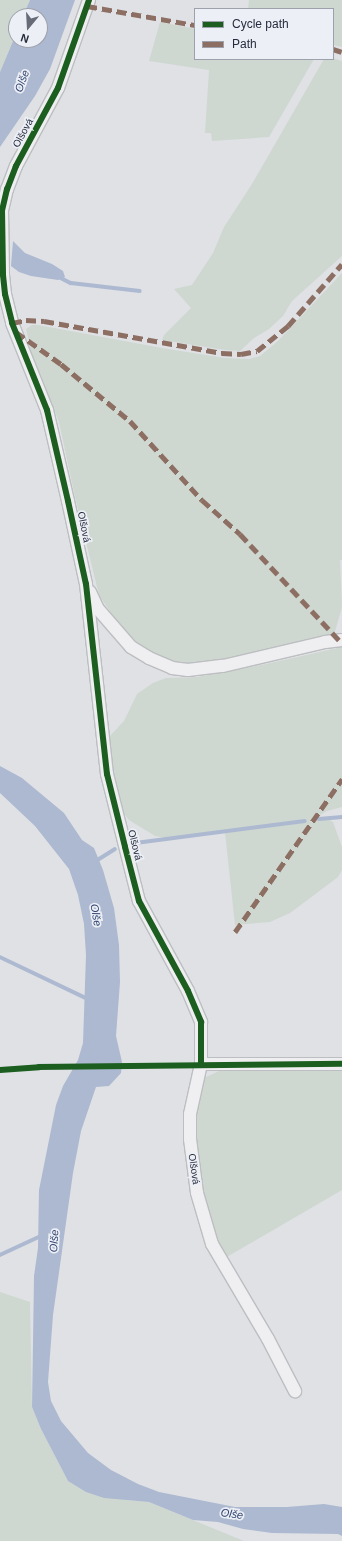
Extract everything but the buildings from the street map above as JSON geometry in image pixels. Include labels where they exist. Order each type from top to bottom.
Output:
[{"type":"street","name":"Olšová","points":[[89,0],[58,88],[16,166],[7,189],[2,210],[3,275],[5,294],[12,323],[47,410],[68,501],[86,584],[107,774],[139,901],[188,991],[202,1022],[201,1064],[190,1114],[190,1133],[197,1193],[212,1244],[268,1339],[295,1391]]},
{"type":"street","name":"Olšová","points":[[86,584],[98,609],[131,647],[149,658],[172,668],[188,670],[223,666],[318,644],[342,640]]},
{"type":"street","points":[[201,1064],[342,1064]]},
{"type":"shaded area","points":[[0,0],[30,0],[26,8],[8,8],[8,48],[10,48],[0,72]]},
{"type":"shaded area","points":[[249,0],[342,0],[342,47],[334,45],[334,8],[248,8]]},
{"type":"shaded area","points":[[160,22],[194,29],[194,60],[313,60],[269,137],[212,141],[211,133],[205,133],[209,70],[149,61]]},
{"type":"shaded area","points":[[334,58],[342,61],[342,256],[292,301],[283,316],[269,329],[254,338],[240,351],[162,340],[164,335],[191,308],[174,289],[192,285],[213,253],[224,227],[252,184],[323,60],[334,60]]},
{"type":"shaded area","points":[[342,273],[342,560],[340,560],[342,607],[334,635],[200,665],[180,664],[161,659],[144,649],[129,636],[117,622],[99,595],[75,497],[59,422],[31,352],[26,329],[32,325],[38,325],[162,348],[225,358],[249,359],[260,356],[278,341]]},
{"type":"shaded area","points":[[342,647],[342,807],[327,811],[313,819],[324,817],[333,822],[342,847],[342,870],[338,877],[290,913],[270,922],[235,925],[225,832],[172,839],[155,836],[129,820],[120,808],[113,775],[109,737],[124,721],[137,694],[153,683],[166,678],[197,677],[266,664]]},
{"type":"shaded area","points":[[342,1068],[342,1190],[225,1258],[215,1237],[200,1177],[193,1116],[202,1079],[219,1071]]},
{"type":"shaded area","points":[[0,1292],[30,1302],[32,1407],[41,1429],[68,1481],[126,1500],[149,1502],[244,1541],[0,1541]]},
{"type":"water","name":"Olše","points":[[30,0],[75,0],[50,69],[35,96],[0,147],[0,72],[10,48],[48,48],[48,8],[26,8]]},
{"type":"water","points":[[13,241],[25,253],[52,264],[63,271],[65,277],[58,280],[31,276],[19,272],[11,266]]},
{"type":"water","name":"Olše","points":[[0,766],[22,778],[64,813],[82,840],[94,848],[103,870],[114,908],[119,945],[120,982],[116,1036],[122,1062],[121,1073],[109,1086],[96,1087],[81,1131],[73,1173],[53,1315],[48,1382],[51,1401],[61,1421],[88,1453],[111,1470],[138,1484],[159,1492],[235,1507],[287,1507],[324,1504],[342,1507],[342,1536],[338,1534],[272,1533],[243,1529],[218,1522],[193,1520],[149,1502],[104,1498],[86,1492],[68,1481],[41,1429],[32,1407],[34,1276],[38,1248],[39,1190],[56,1105],[63,1086],[78,1060],[83,1043],[86,955],[84,924],[78,895],[69,869],[35,826],[0,793]]},
{"type":"waterway","points":[[59,277],[71,283],[140,291]]},
{"type":"waterway","points":[[319,819],[342,817]]},
{"type":"waterway","points":[[128,844],[305,821]]},
{"type":"waterway","points":[[96,861],[115,849]]},
{"type":"waterway","points":[[0,957],[88,999]]},
{"type":"waterway","name":"Olše","points":[[0,1255],[43,1235]]},
{"type":"marked path","points":[[87,6],[194,25]]},
{"type":"marked path","points":[[334,49],[342,52]]},
{"type":"marked path","points":[[12,323],[26,320],[44,321],[222,353],[241,354],[257,351],[288,326],[342,264]]},
{"type":"marked path","points":[[16,332],[61,364],[130,421],[202,500],[240,534],[339,640]]},
{"type":"marked path","points":[[235,932],[342,779]]},
{"type":"cycle path","points":[[89,0],[58,88],[16,166],[7,189],[2,210],[3,275],[5,294],[12,323],[47,410],[86,584],[107,774],[125,847],[139,901],[188,991],[201,1022],[201,1064]]},
{"type":"cycle path","points":[[0,1070],[39,1067],[342,1064]]}]
